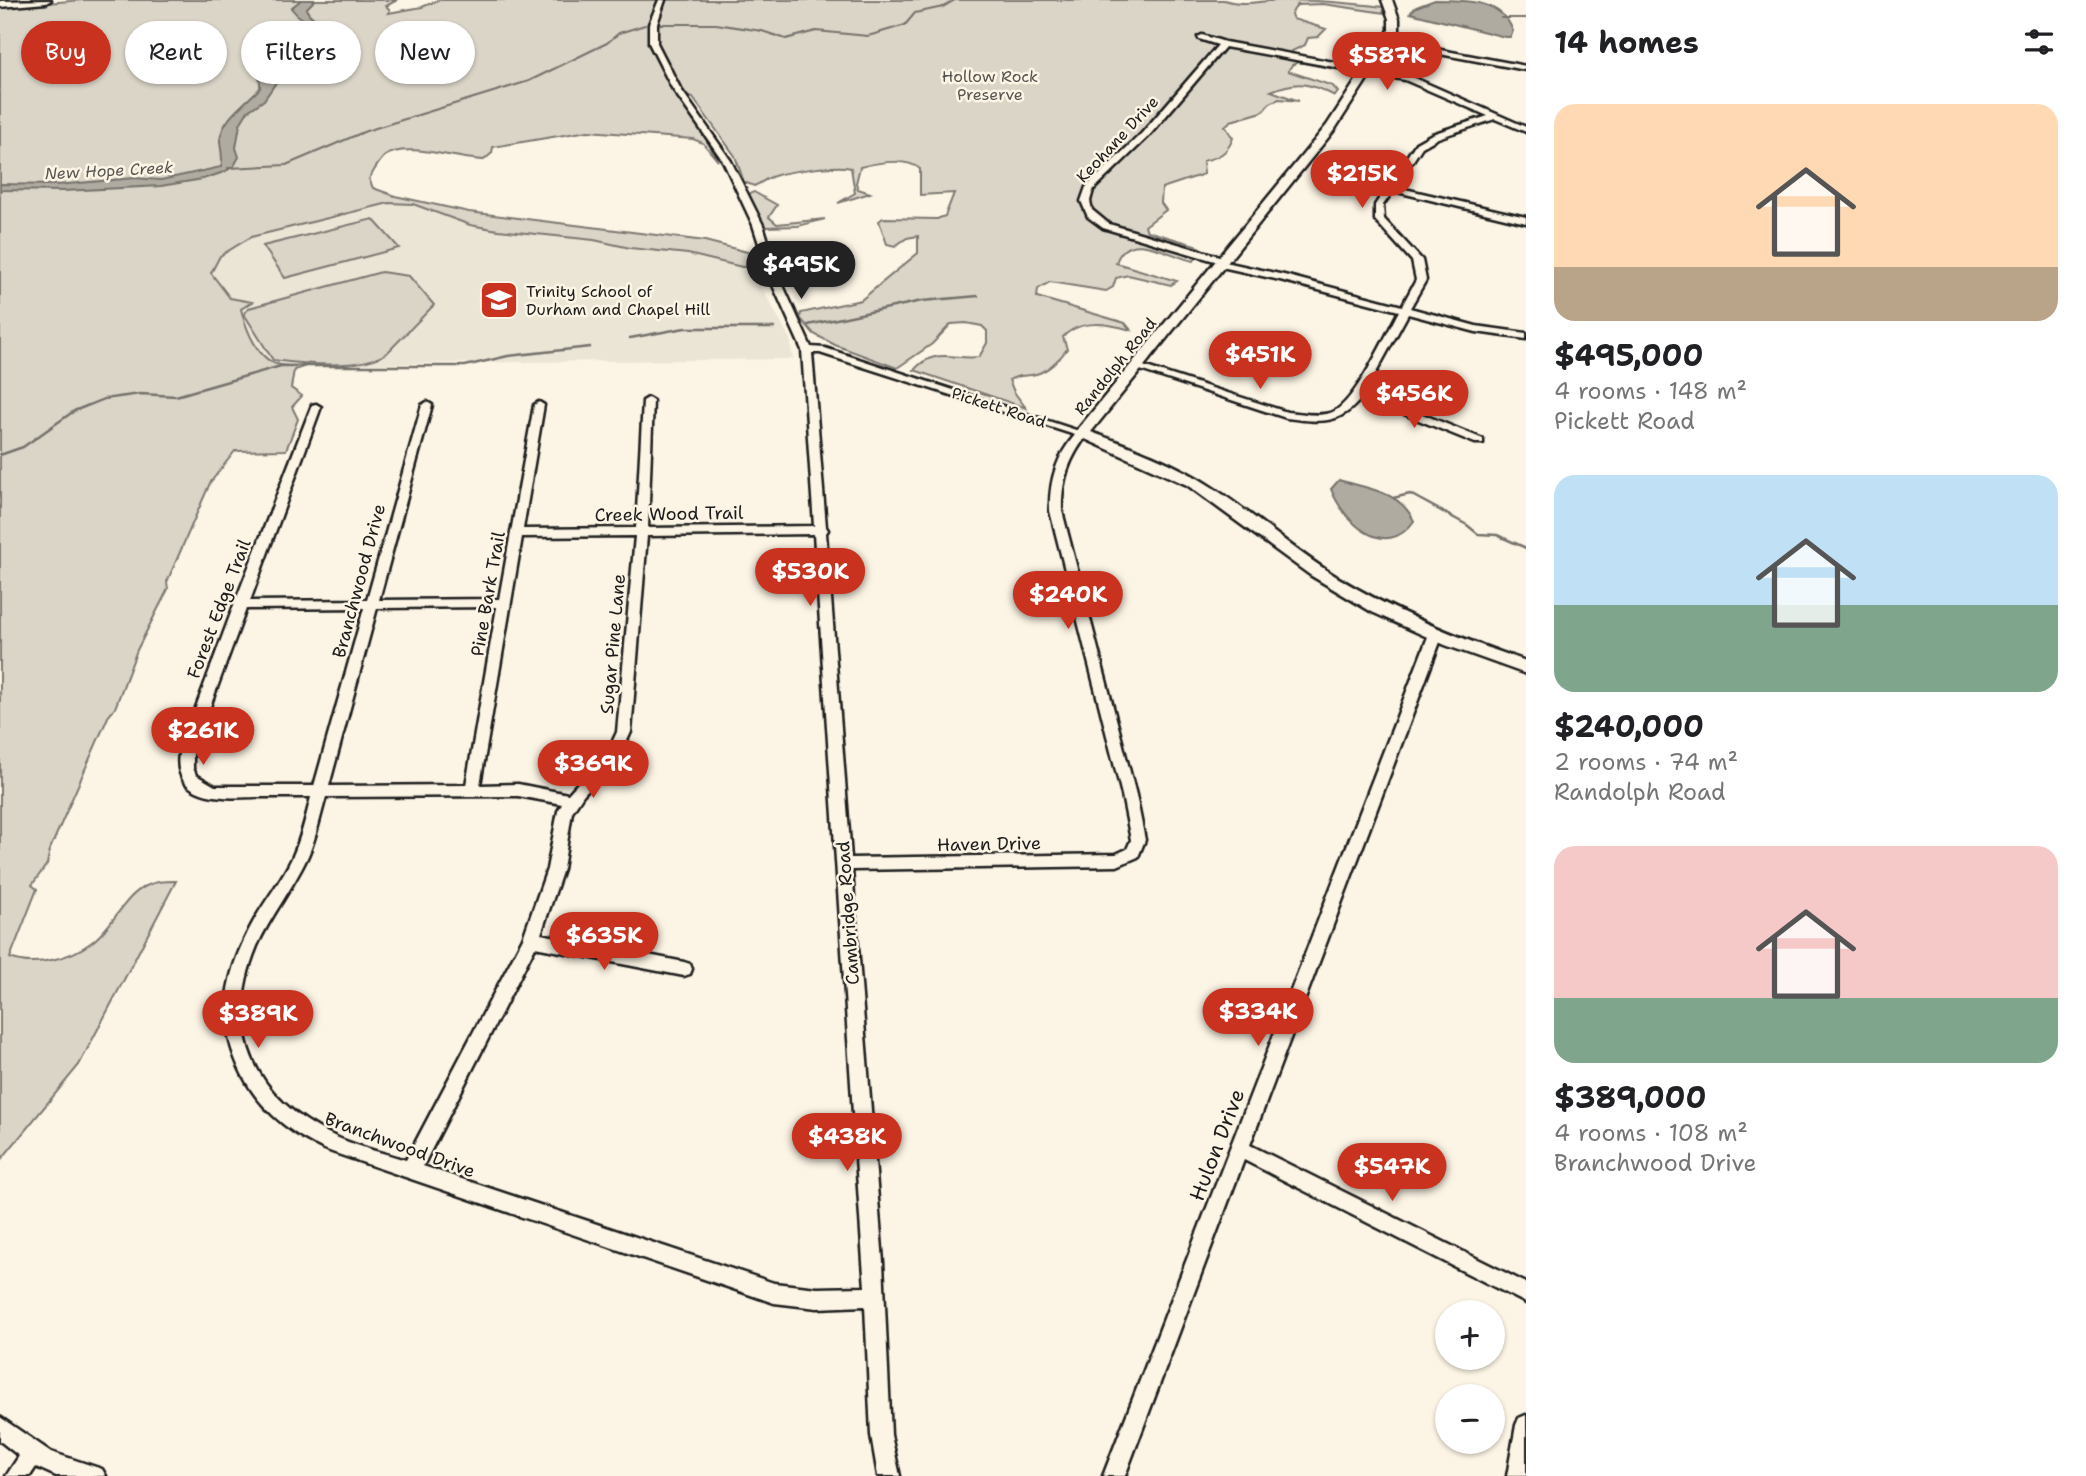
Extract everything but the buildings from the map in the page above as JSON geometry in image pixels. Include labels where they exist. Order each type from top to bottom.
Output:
[{"type":"main road","points":[[0,4],[46,0]]},
{"type":"street","points":[[662,0],[653,24],[653,43],[676,88],[727,161],[758,225],[776,281],[807,350]]},
{"type":"street","name":"Randolph Road","points":[[1133,853],[1138,840],[1136,822],[1056,511],[1055,492],[1062,466],[1082,434],[1331,127],[1388,42],[1395,23],[1387,0]]},
{"type":"street","points":[[1202,37],[1223,44],[1410,81],[1526,130]]},
{"type":"street","points":[[1388,42],[1526,68]]},
{"type":"street","name":"Keohane Drive","points":[[1223,44],[1145,135],[1089,189],[1084,198],[1091,216],[1124,233],[1281,277],[1476,329],[1526,336]]},
{"type":"street","points":[[1136,367],[1266,410],[1300,417],[1334,416],[1348,408],[1360,392],[1418,289],[1421,274],[1413,255],[1377,215],[1379,205],[1415,149],[1424,141],[1493,117]]},
{"type":"street","points":[[1390,188],[1526,220]]},
{"type":"street","name":"Pickett Road","points":[[807,350],[821,350],[1082,434],[1138,455],[1181,475],[1334,583],[1436,634],[1526,668]]},
{"type":"street","name":"Cambridge Road","points":[[807,350],[875,1296],[881,1435],[889,1476]]},
{"type":"street","points":[[1360,392],[1479,441]]},
{"type":"street","name":"Sugar Pine Lane","points":[[411,1170],[531,939],[555,869],[561,821],[571,800],[616,750],[624,732],[642,532],[648,401]]},
{"type":"street","name":"Pine Bark Trail","points":[[472,790],[539,404]]},
{"type":"street","name":"Branchwood Drive","points":[[427,405],[322,791],[299,863],[243,959],[234,999],[236,1041],[248,1074],[259,1089],[293,1122],[332,1144],[774,1293],[817,1298],[875,1296]]},
{"type":"street","name":"Forest Edge Trail","points":[[316,407],[186,752],[186,773],[201,788],[215,792],[472,790],[538,792],[571,800]]},
{"type":"street","name":"Creek Wood Trail","points":[[517,533],[822,530]]},
{"type":"street","points":[[240,605],[505,603]]},
{"type":"street","name":"Hulon Drive","points":[[1114,1476],[1436,634]]},
{"type":"street","name":"Haven Drive","points":[[844,864],[1081,862],[1117,860],[1133,853]]},
{"type":"street","points":[[531,939],[684,969]]},
{"type":"street","points":[[1240,1149],[1526,1293]]},
{"type":"street","points":[[1518,1476],[1526,1425]]},
{"type":"street","points":[[0,1427],[33,1454],[60,1467],[95,1476]]},
{"type":"street","points":[[17,1476],[33,1454]]},
{"type":"shaded area","points":[[301,0],[315,0],[306,9],[321,21],[306,21],[291,8]]},
{"type":"shaded area","points":[[1435,0],[1460,0],[1482,4],[1501,13],[1513,31],[1510,37],[1505,37],[1410,13],[1416,7]]},
{"type":"shaded area","points":[[260,84],[275,84],[264,100],[248,111],[240,124],[236,148],[239,157],[234,166],[224,172],[203,179],[161,186],[63,191],[0,190],[0,184],[57,185],[134,178],[161,180],[221,167],[220,140],[225,125],[260,88]]},
{"type":"shaded area","name":"Trinity School of Durham and Chapel Hill","points":[[396,201],[748,262],[790,339],[793,359],[267,365],[206,262],[229,243]]},
{"type":"shaded area","points":[[1339,480],[1392,497],[1401,503],[1414,521],[1403,533],[1390,538],[1366,532],[1355,524],[1337,501],[1331,489]]},
{"type":"green space","name":"Hollow Rock Preserve","points":[[82,0],[397,0],[386,6],[390,10],[388,13],[422,7],[439,0],[1224,0],[1247,3],[1284,0],[1383,7],[1385,13],[1323,4],[1297,5],[1291,14],[1293,19],[1326,29],[1318,37],[1308,38],[1305,45],[1292,51],[1293,54],[1347,65],[1351,72],[1298,62],[1292,65],[1288,71],[1333,86],[1338,92],[1335,96],[1304,84],[1289,85],[1271,91],[1299,101],[1279,99],[1270,103],[1262,112],[1231,121],[1225,126],[1233,138],[1231,143],[1222,154],[1203,161],[1204,174],[1162,188],[1161,203],[1166,210],[1145,226],[1147,231],[1195,245],[1205,251],[1193,261],[1139,245],[1122,252],[1116,263],[1177,281],[1171,285],[1128,275],[1116,278],[1113,287],[1106,291],[1050,282],[1038,289],[1037,297],[1125,323],[1131,330],[1095,324],[1070,331],[1063,337],[1067,349],[1053,364],[1032,375],[1009,380],[1026,408],[914,370],[929,359],[937,357],[979,357],[987,343],[987,331],[982,326],[951,324],[932,344],[897,368],[835,345],[814,334],[800,318],[801,313],[861,300],[918,253],[918,236],[907,238],[895,246],[887,244],[879,221],[883,218],[937,219],[945,216],[954,193],[920,195],[920,169],[899,162],[860,167],[856,183],[858,189],[870,193],[838,203],[855,193],[851,168],[824,167],[790,172],[771,177],[754,186],[744,182],[735,156],[693,98],[674,92],[699,126],[718,161],[703,143],[693,139],[588,131],[493,147],[492,153],[484,160],[419,151],[394,152],[383,158],[369,179],[373,188],[395,196],[469,212],[705,241],[751,253],[759,261],[757,266],[742,267],[688,254],[630,248],[594,240],[498,230],[470,225],[413,204],[389,203],[251,237],[220,256],[211,273],[230,298],[252,302],[241,309],[250,335],[260,351],[273,363],[309,365],[294,370],[291,388],[302,396],[292,407],[298,419],[286,450],[235,451],[210,483],[167,582],[168,589],[137,650],[115,708],[108,717],[50,849],[47,864],[32,885],[37,889],[10,958],[41,962],[63,957],[83,948],[106,929],[144,887],[156,882],[176,881],[79,1065],[0,1161],[0,7]]},
{"type":"green space","points":[[754,192],[777,205],[769,217],[777,224],[825,219],[798,226],[766,227],[760,221],[748,194]]},
{"type":"green space","points":[[373,219],[399,248],[285,278],[263,246]]},
{"type":"green space","points":[[381,272],[409,276],[434,305],[387,353],[363,362],[332,364],[273,360],[244,314],[249,308]]},
{"type":"waterway","points":[[660,24],[716,24],[762,31],[786,39],[816,31],[868,36],[905,25],[915,13],[943,7],[955,0]]},
{"type":"waterway","points":[[1501,18],[1526,18]]},
{"type":"waterway","points":[[228,168],[286,165],[366,131],[529,81],[607,43],[619,33],[645,25]]},
{"type":"waterway","points":[[808,325],[922,301],[978,296]]},
{"type":"waterway","points":[[630,338],[685,328],[774,328]]},
{"type":"waterway","points":[[0,455],[23,447],[74,411],[104,399],[140,394],[176,396],[281,366],[465,366],[508,356],[590,347]]},
{"type":"waterway","points":[[1393,498],[1410,494],[1467,525],[1478,534],[1497,535],[1526,548]]},
{"type":"place","name":"Trinity School of Durham and Chapel Hill","points":[[499,300]]},
{"type":"water label","name":"New Hope Creek","points":[[109,170]]}]
